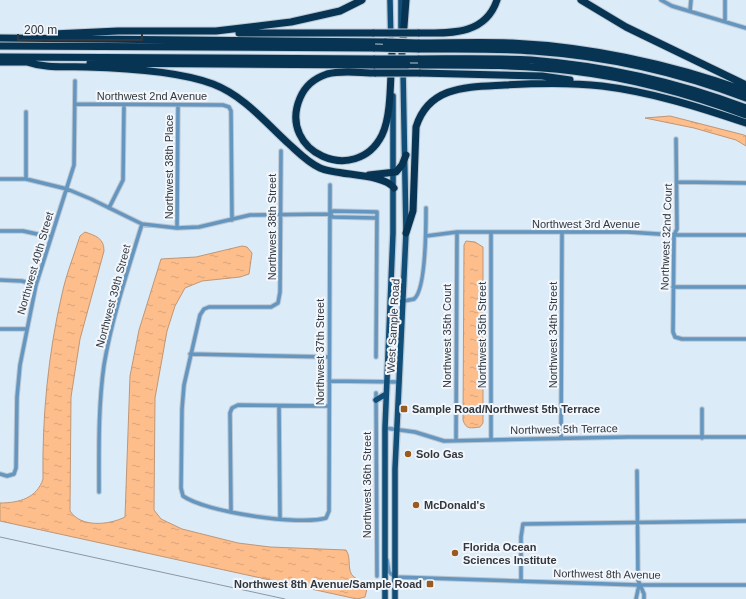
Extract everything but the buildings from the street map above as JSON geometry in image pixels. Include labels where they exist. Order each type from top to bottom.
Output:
[{"type":"highway","points":[[216,31],[291,22],[340,11],[362,0]]},
{"type":"highway","points":[[402,53],[406,0]]},
{"type":"highway","points":[[11,38],[118,31],[457,33],[472,29],[487,18],[497,0]]},
{"type":"highway","points":[[581,0],[640,34],[746,85]]},
{"type":"highway","points":[[0,38],[418,46],[512,50],[581,56],[626,63],[671,74],[746,98]]},
{"type":"highway","points":[[418,46],[511,43],[604,53],[680,70],[746,91]]},
{"type":"highway","points":[[0,46],[374,45]]},
{"type":"highway","points":[[392,53],[387,121],[382,135],[374,147],[362,156],[343,161],[327,159],[311,150],[300,135],[296,120],[298,105],[305,90],[312,82],[327,74],[376,73],[419,73],[542,76],[596,83],[602,86]]},
{"type":"highway","points":[[0,56],[375,62]]},
{"type":"highway","points":[[0,62],[419,62],[530,60],[598,68],[666,82],[710,95],[746,108]]},
{"type":"highway","points":[[27,62],[41,67],[97,67],[178,74],[205,82],[223,89],[240,99],[314,165],[333,172],[367,176],[386,182],[394,188]]},
{"type":"highway","points":[[419,62],[530,67],[598,74],[679,92],[746,115]]},
{"type":"highway","points":[[406,233],[412,211],[416,126],[425,109],[439,96],[452,90],[478,86],[541,83],[602,86],[667,99],[746,123]]},
{"type":"highway","points":[[367,176],[370,174],[394,173],[400,169],[406,155]]},
{"type":"main road","name":"West Sample Road","points":[[385,599],[386,382],[393,257],[394,188],[390,0]]},
{"type":"main road","name":"West Sample Road","points":[[395,599],[395,469],[406,233],[406,155],[401,0]]},
{"type":"main road","points":[[376,400],[386,394]]},
{"type":"street","points":[[661,0],[672,6],[746,28]]},
{"type":"street","points":[[690,11],[691,0]]},
{"type":"street","points":[[725,0],[725,21]]},
{"type":"street","name":"Northwest 40th Street","points":[[0,474],[7,476],[14,474],[16,468],[17,397],[20,365],[26,329],[36,285],[50,237],[74,165],[75,81]]},
{"type":"street","name":"Northwest 2nd Avenue","points":[[75,104],[223,106],[229,108],[231,111],[232,220]]},
{"type":"street","points":[[109,208],[123,180],[124,105]]},
{"type":"street","name":"Northwest 38th Place","points":[[177,228],[178,105]]},
{"type":"street","points":[[26,112],[26,179]]},
{"type":"street","name":"Northwest 32nd Court","points":[[676,139],[678,229],[674,235],[673,332],[675,337],[682,339],[746,339]]},
{"type":"street","name":"Northwest 38th Street","points":[[190,354],[200,315],[204,309],[209,307],[271,307],[278,303],[280,292],[281,152]]},
{"type":"street","points":[[0,179],[26,179],[66,189],[142,224],[177,228],[200,228],[250,215],[330,214],[333,211],[377,212],[376,357]]},
{"type":"street","points":[[678,182],[746,183]]},
{"type":"street","name":"Northwest 37th Street","points":[[280,519],[317,521],[326,518],[329,511],[330,185]]},
{"type":"street","points":[[404,301],[416,298],[420,290],[426,236],[426,208]]},
{"type":"street","points":[[330,214],[333,217],[377,218]]},
{"type":"street","name":"Northwest 39th Street","points":[[99,492],[100,414],[104,365],[116,309],[142,224]]},
{"type":"street","points":[[0,230],[23,231],[50,237]]},
{"type":"street","name":"Northwest 3rd Avenue","points":[[426,236],[457,232],[628,232],[674,235],[746,235]]},
{"type":"street","name":"Northwest 35th Court","points":[[456,440],[457,232]]},
{"type":"street","name":"Northwest 35th Street","points":[[491,232],[491,438]]},
{"type":"street","name":"Northwest 34th Street","points":[[561,438],[562,232]]},
{"type":"street","points":[[0,280],[22,281],[36,285]]},
{"type":"street","points":[[673,287],[746,287]]},
{"type":"street","points":[[0,329],[26,329]]},
{"type":"street","points":[[279,406],[280,519],[231,512],[189,501],[182,496],[182,409],[190,354],[329,357]]},
{"type":"street","points":[[329,381],[400,382]]},
{"type":"street","name":"Northwest 36th Street","points":[[376,393],[377,576]]},
{"type":"street","points":[[231,512],[230,413],[232,408],[238,405],[329,406]]},
{"type":"street","points":[[702,409],[702,438]]},
{"type":"street","name":"Northwest 5th Terrace","points":[[385,428],[415,432],[439,440],[491,438],[746,437]]},
{"type":"street","points":[[636,599],[639,585],[637,471]]},
{"type":"street","points":[[521,581],[521,537],[523,524],[746,521]]},
{"type":"street","points":[[377,547],[385,549],[389,572],[395,577]]},
{"type":"street","name":"Northwest 8th Avenue","points":[[395,577],[639,585],[746,585]]},
{"type":"street","points":[[639,585],[644,594],[644,599]]},
{"type":"water","points":[[670,116],[744,135],[746,136],[746,146],[736,140],[694,128],[645,118]]},
{"type":"water","points":[[85,232],[96,236],[101,240],[104,251],[80,339],[71,397],[70,511],[81,520],[96,523],[111,522],[125,517],[130,376],[139,330],[161,259],[196,257],[242,246],[247,247],[252,253],[249,274],[240,277],[202,281],[185,288],[175,306],[167,331],[155,398],[154,510],[161,519],[182,529],[238,543],[270,547],[346,550],[349,557],[350,571],[354,577],[366,584],[367,589],[365,597],[357,599],[0,521],[0,503],[14,502],[32,495],[43,479],[45,409],[53,340],[66,280],[80,236]]},
{"type":"water","points":[[466,241],[475,242],[483,247],[483,423],[480,427],[471,428],[467,427],[463,420],[464,245]]},
{"type":"railway","points":[[0,537],[285,599]]},
{"type":"place","name":"Sample Road/Northwest 5th Terrace","points":[[404,409]]},
{"type":"place","name":"Solo Gas","points":[[408,454]]},
{"type":"place","name":"McDonald's","points":[[416,505]]},
{"type":"place","name":"Florida Ocean Sciences Institute","points":[[455,553]]},
{"type":"place","name":"Northwest 8th Avenue/Sample Road","points":[[430,584]]}]
